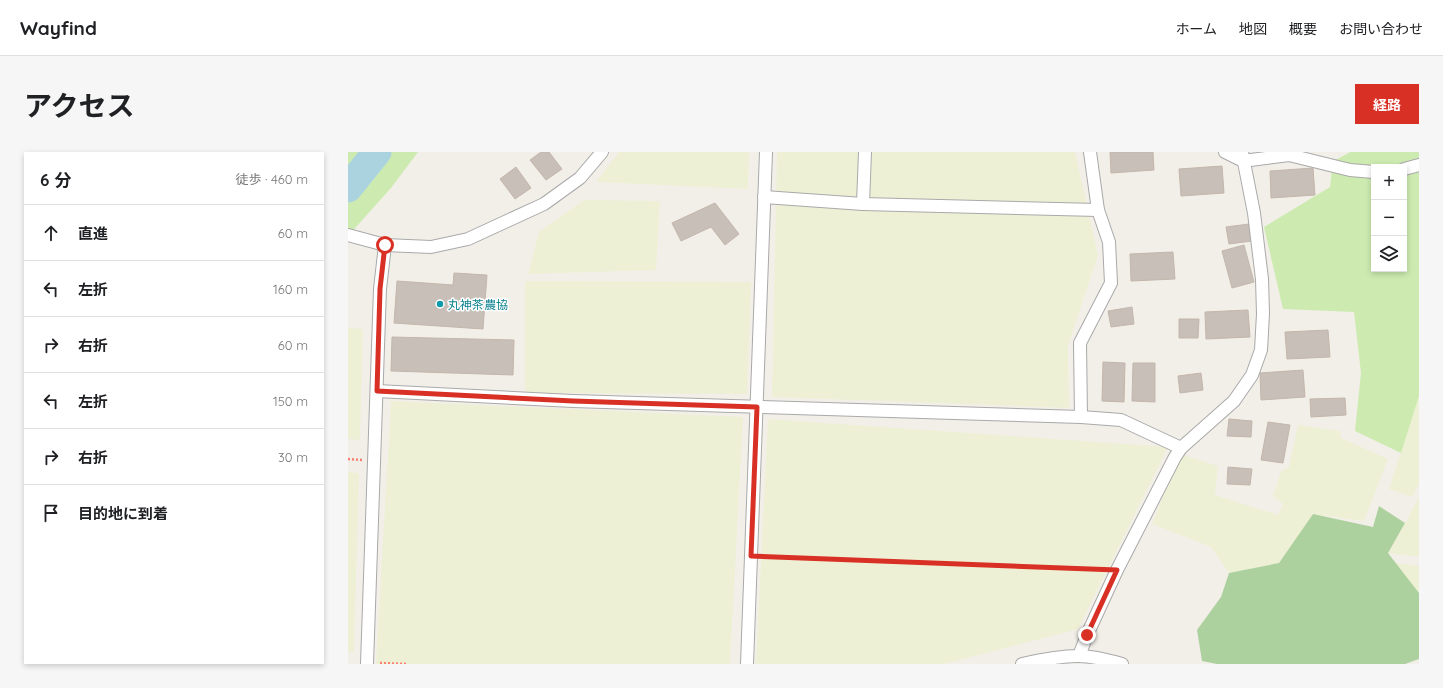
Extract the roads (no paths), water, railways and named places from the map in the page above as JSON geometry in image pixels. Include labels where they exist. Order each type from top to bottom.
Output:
[{"type":"street","points":[[351,236],[385,245],[431,247],[468,240],[544,204],[580,178],[602,152]]},
{"type":"street","points":[[747,664],[766,152]]},
{"type":"street","points":[[863,204],[865,152]]},
{"type":"street","points":[[1081,417],[1080,343],[1111,283],[1109,242],[1098,210],[1090,152]]},
{"type":"street","points":[[1225,152],[1242,157],[1289,156],[1350,170],[1371,172]]},
{"type":"street","points":[[1079,656],[1117,570],[1175,457],[1181,448],[1234,401],[1252,375],[1261,350],[1263,314],[1262,279],[1254,213],[1242,157]]},
{"type":"street","points":[[1407,168],[1419,165]]},
{"type":"street","points":[[764,197],[863,204],[1098,210]]},
{"type":"street","points":[[367,664],[380,289],[385,245]]},
{"type":"street","points":[[377,391],[573,401],[1081,417],[1121,420],[1181,448]]},
{"type":"street","points":[[1022,664],[1047,659],[1079,656],[1109,660],[1122,664]]},
{"type":"waterway","points":[[348,188],[377,152]]},
{"type":"place","name":"丸神茶農協","points":[[440,304]]}]
